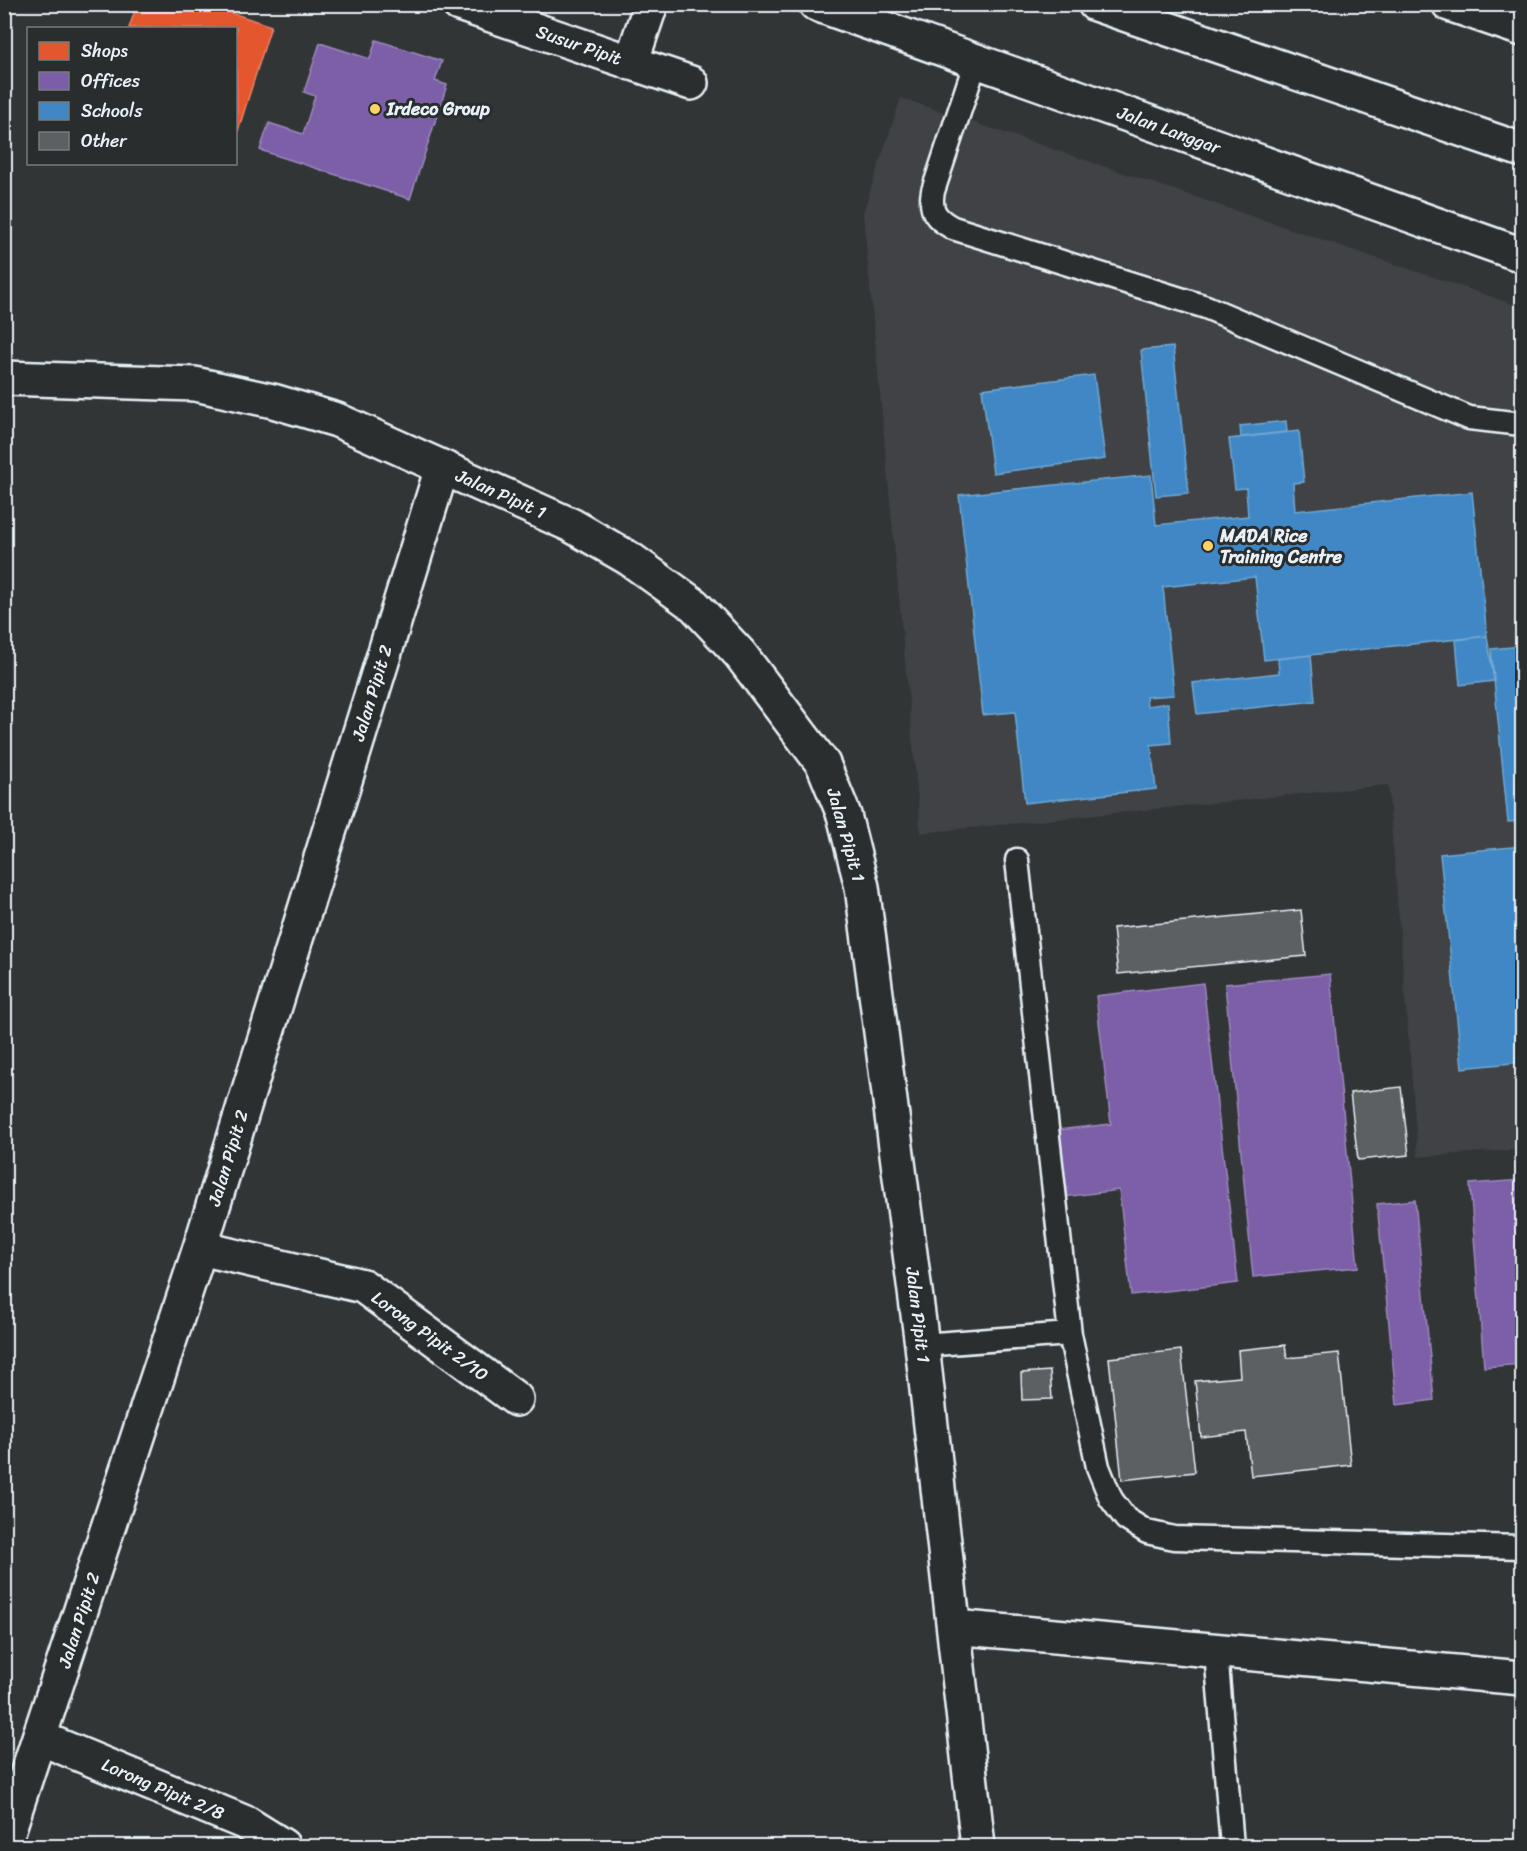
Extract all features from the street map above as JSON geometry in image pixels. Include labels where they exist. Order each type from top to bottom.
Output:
[{"type":"street","name":"Susur Pipit","points":[[459,4],[691,84]]},
{"type":"street","name":"Susur Pipit","points":[[631,63],[651,4]]},
{"type":"street","name":"Jalan Langgar","points":[[816,4],[1522,255]]},
{"type":"street","points":[[1095,4],[1522,150]]},
{"type":"street","points":[[1449,4],[1522,28]]},
{"type":"street","name":"Jalan Pipit 1","points":[[4,378],[195,384],[273,401],[337,420],[571,525],[630,559],[694,605],[740,654],[824,764],[844,815],[862,887],[922,1345],[978,1846]]},
{"type":"street","name":"Jalan Pipit 2","points":[[4,1844],[200,1248],[442,468]]},
{"type":"street","name":"Lorong Pipit 2/10","points":[[200,1248],[363,1286],[516,1399]]},
{"type":"street","points":[[954,1627],[1522,1678]]},
{"type":"street","name":"Lorong Pipit 2/8","points":[[40,1738],[246,1823],[283,1846]]},
{"type":"lane","points":[[975,61],[933,190],[932,210],[938,220],[953,228],[1206,307],[1469,418],[1522,424]]},
{"type":"lane","points":[[1017,860],[1070,1334],[1098,1467],[1111,1499],[1126,1519],[1147,1532],[1174,1539],[1522,1547]]},
{"type":"lane","points":[[922,1345],[1070,1334]]},
{"type":"lane","points":[[1216,1652],[1232,1846]]},
{"type":"shaded area","name":"MADA Rice Training Centre","points":[[901,98],[1522,307],[1522,1149],[1418,1157],[1388,785],[921,833],[863,212]]},
{"type":"building: Shops","points":[[137,4],[205,4],[271,26],[237,134],[237,27],[129,27]]},
{"type":"building: Offices","name":"Irdeco Group","points":[[376,40],[442,61],[435,81],[447,85],[410,199],[260,150],[269,123],[303,134],[315,96],[304,92],[320,43],[370,59]]},
{"type":"building: Offices","points":[[1330,974],[1358,1267],[1253,1277],[1225,984]]},
{"type":"building: Offices","points":[[1203,983],[1238,1283],[1131,1295],[1119,1190],[1056,1198],[1049,1131],[1111,1124],[1096,996]]},
{"type":"building: Offices","points":[[1522,1180],[1522,1364],[1484,1367],[1470,1184]]},
{"type":"building: Offices","points":[[1415,1200],[1434,1400],[1397,1405],[1377,1204]]},
{"type":"building: Schools","points":[[1173,347],[1189,493],[1156,496],[1141,350]]},
{"type":"building: Schools","points":[[1094,375],[1105,459],[993,473],[982,389]]},
{"type":"building: Schools","points":[[1286,421],[1287,432],[1241,437],[1240,426]]},
{"type":"building: Schools","points":[[1299,431],[1304,482],[1293,483],[1295,511],[1472,492],[1487,636],[1264,660],[1255,577],[1163,587],[1174,695],[1146,697],[1147,706],[1168,703],[1171,743],[1151,745],[1156,789],[1025,803],[1015,712],[983,715],[959,495],[1151,475],[1156,525],[1248,516],[1246,488],[1235,489],[1229,439]]},
{"type":"building: Schools","points":[[1487,636],[1494,681],[1460,685],[1456,640]]},
{"type":"building: Schools","points":[[1522,646],[1522,821],[1508,822],[1491,649]]},
{"type":"building: Schools","points":[[1311,655],[1315,701],[1197,714],[1193,683],[1279,673],[1278,659]]},
{"type":"building: Schools","points":[[1522,846],[1522,1062],[1462,1068],[1440,854]]},
{"type":"building: Other","points":[[1301,910],[1306,956],[1118,974],[1113,928]]},
{"type":"building: Other","points":[[1401,1087],[1409,1155],[1358,1160],[1350,1093]]},
{"type":"building: Other","points":[[1285,1345],[1287,1358],[1339,1353],[1351,1465],[1251,1476],[1246,1432],[1201,1437],[1195,1381],[1240,1377],[1238,1350]]},
{"type":"building: Other","points":[[1181,1350],[1195,1472],[1122,1480],[1109,1358]]},
{"type":"building: Other","points":[[1050,1371],[1052,1399],[1022,1400],[1021,1373]]},
{"type":"place","name":"Irdeco Group","points":[[375,109]]},
{"type":"place","name":"MADA Rice Training Centre","points":[[1208,546]]}]
